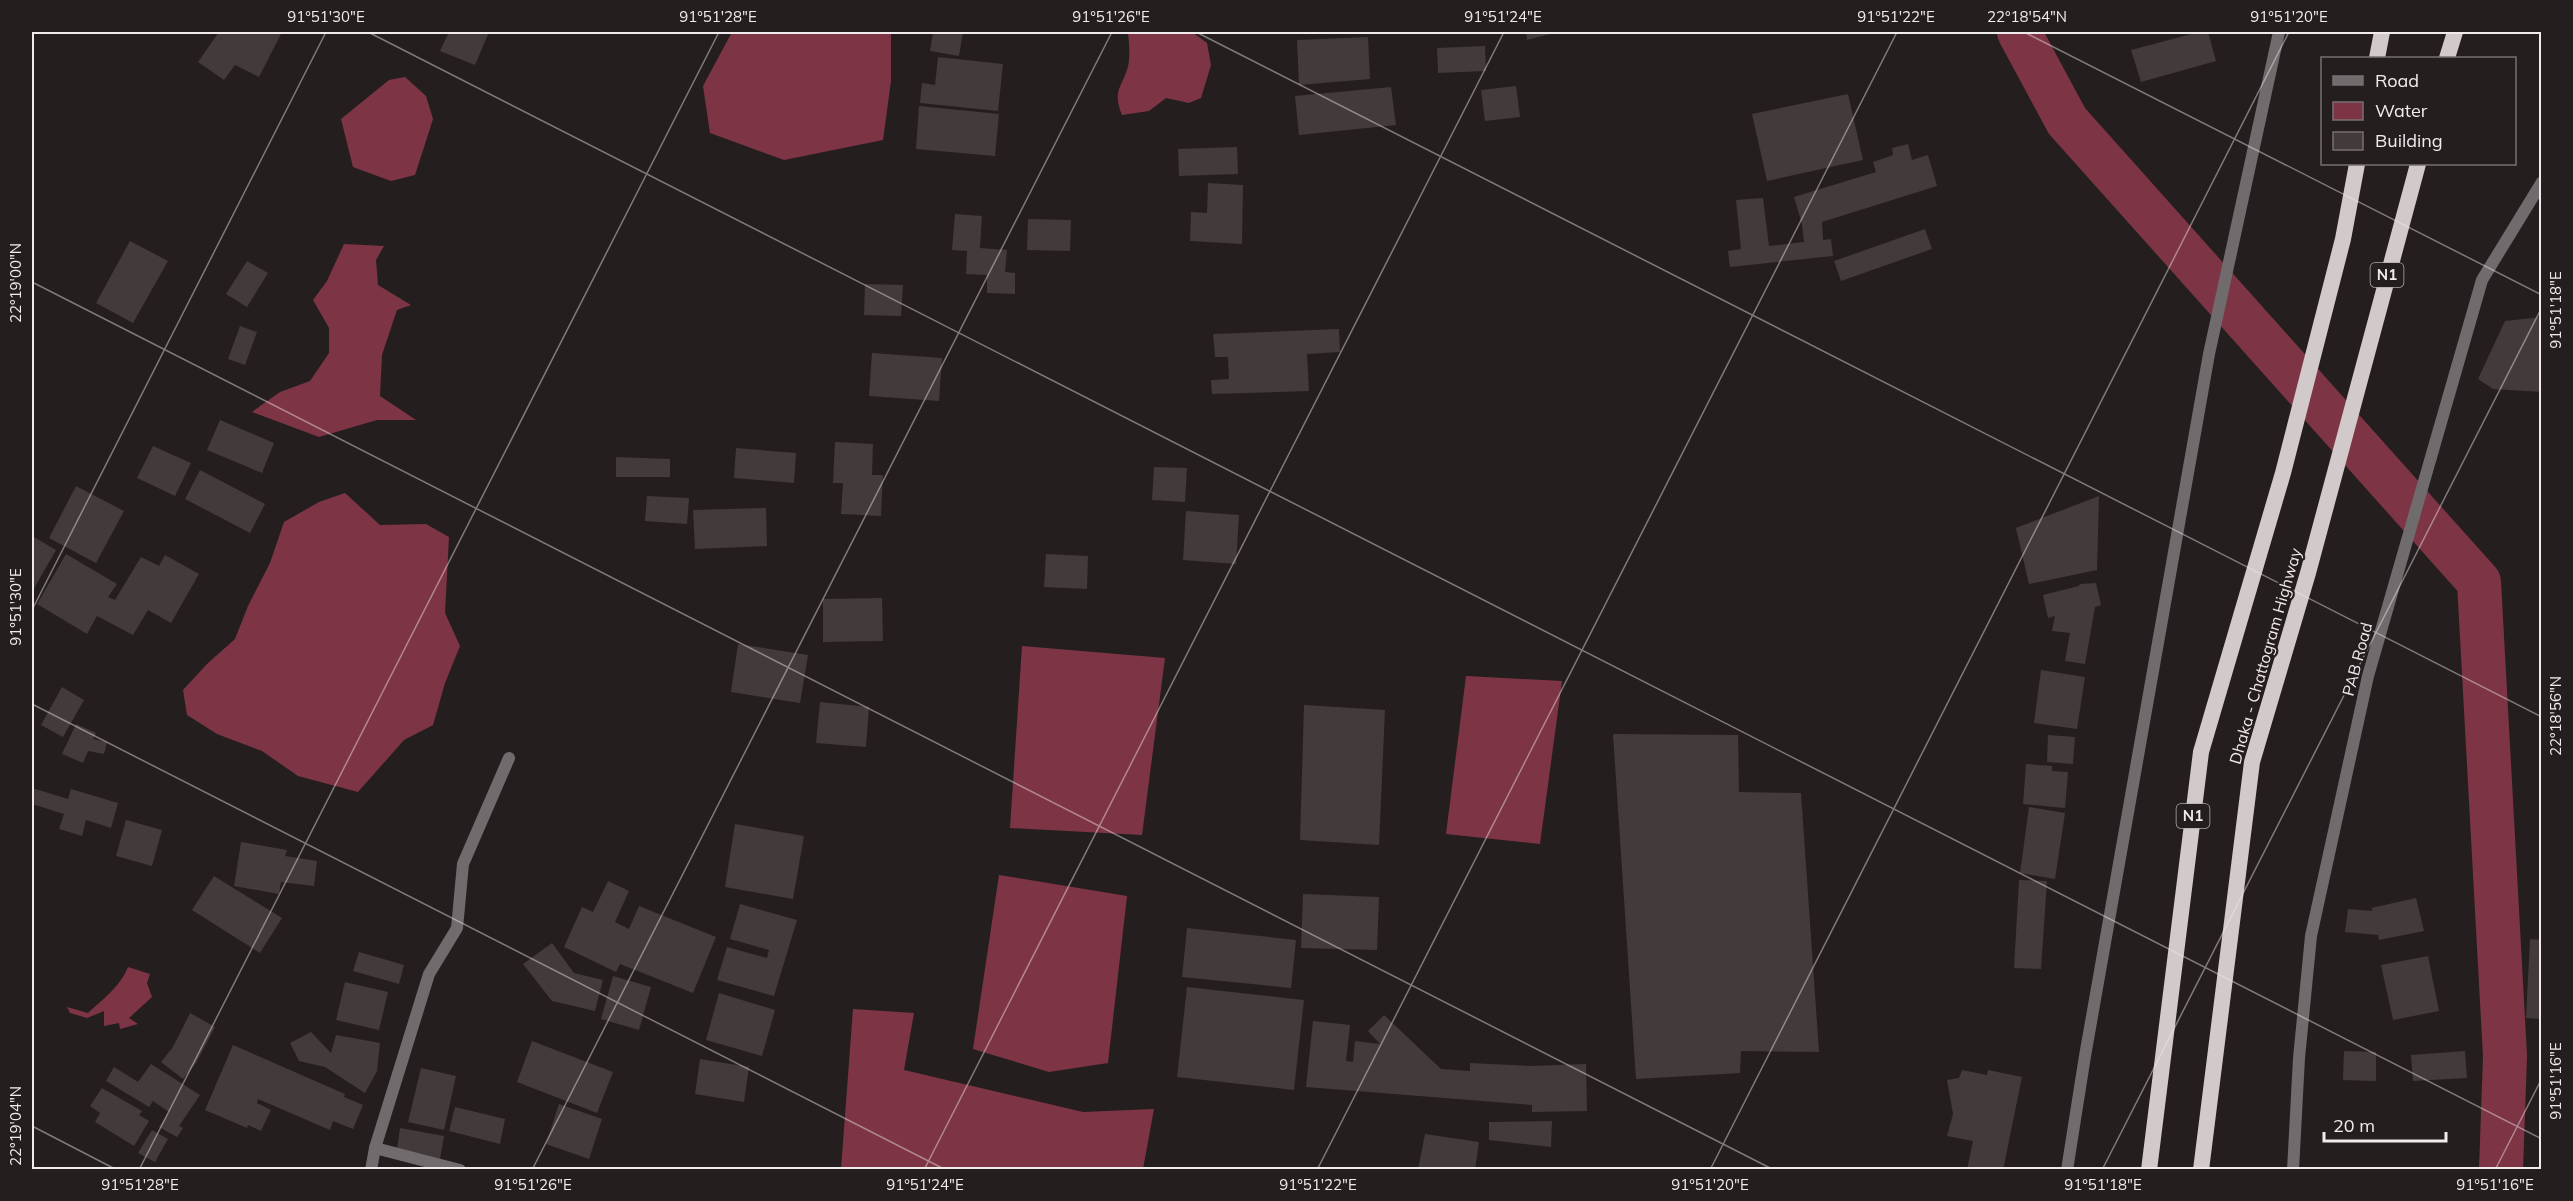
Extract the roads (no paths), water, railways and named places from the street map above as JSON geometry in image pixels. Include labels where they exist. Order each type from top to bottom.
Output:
[{"type":"highway","points":[[2377,57],[2382,32]]},
{"type":"highway","points":[[2447,57],[2455,32]]},
{"type":"highway","name":"Dhaka - Chattogram Highway","points":[[2149,1170],[2201,753],[2283,472],[2343,239],[2357,165]]},
{"type":"highway","name":"Dhaka - Chattogram Highway","points":[[2201,1170],[2252,762],[2308,573],[2418,165]]},
{"type":"street","points":[[2067,1170],[2089,1033],[2209,354],[2279,32]]},
{"type":"street","name":"PAB Road","points":[[2294,1170],[2299,1058],[2311,936],[2368,676],[2482,280],[2541,182]]},
{"type":"street","points":[[371,1170],[375,1148],[429,974],[456,928],[463,864],[509,759]]},
{"type":"street","points":[[375,1148],[460,1170]]},
{"type":"water","points":[[732,32],[891,32],[891,81],[883,140],[784,160],[710,133],[703,86]]},
{"type":"water","points":[[1128,32],[1192,32],[1207,43],[1211,65],[1201,98],[1189,103],[1166,98],[1149,111],[1122,115],[1118,95],[1128,65]]},
{"type":"water","points":[[405,77],[426,96],[433,119],[415,175],[391,181],[353,167],[341,119],[389,80]]},
{"type":"water","points":[[344,244],[384,246],[376,260],[378,285],[411,305],[397,310],[382,355],[380,396],[416,420],[377,420],[319,437],[252,412],[280,392],[310,381],[329,353],[329,328],[313,300],[327,281]]},
{"type":"water","points":[[345,493],[380,525],[426,524],[449,537],[445,613],[460,646],[445,683],[433,725],[404,740],[358,792],[298,776],[262,751],[217,734],[187,715],[183,690],[235,639],[248,606],[270,563],[284,522],[319,502]]},
{"type":"water","points":[[1022,646],[1165,658],[1142,835],[1010,828]]},
{"type":"water","points":[[1466,676],[1562,681],[1540,844],[1446,834]]},
{"type":"water","points":[[999,875],[1127,896],[1108,1063],[1049,1072],[973,1049]]},
{"type":"water","points":[[128,967],[150,974],[147,983],[152,997],[129,1018],[138,1024],[120,1029],[119,1023],[104,1026],[104,1011],[87,1018],[70,1013],[67,1007],[88,1013],[116,987]]},
{"type":"water","points":[[853,1009],[914,1013],[904,1070],[1083,1112],[1154,1109],[1143,1169],[841,1169]]},
{"type":"waterway","points":[[2019,32],[2067,121],[2479,582],[2505,1056],[2501,1170]]}]
